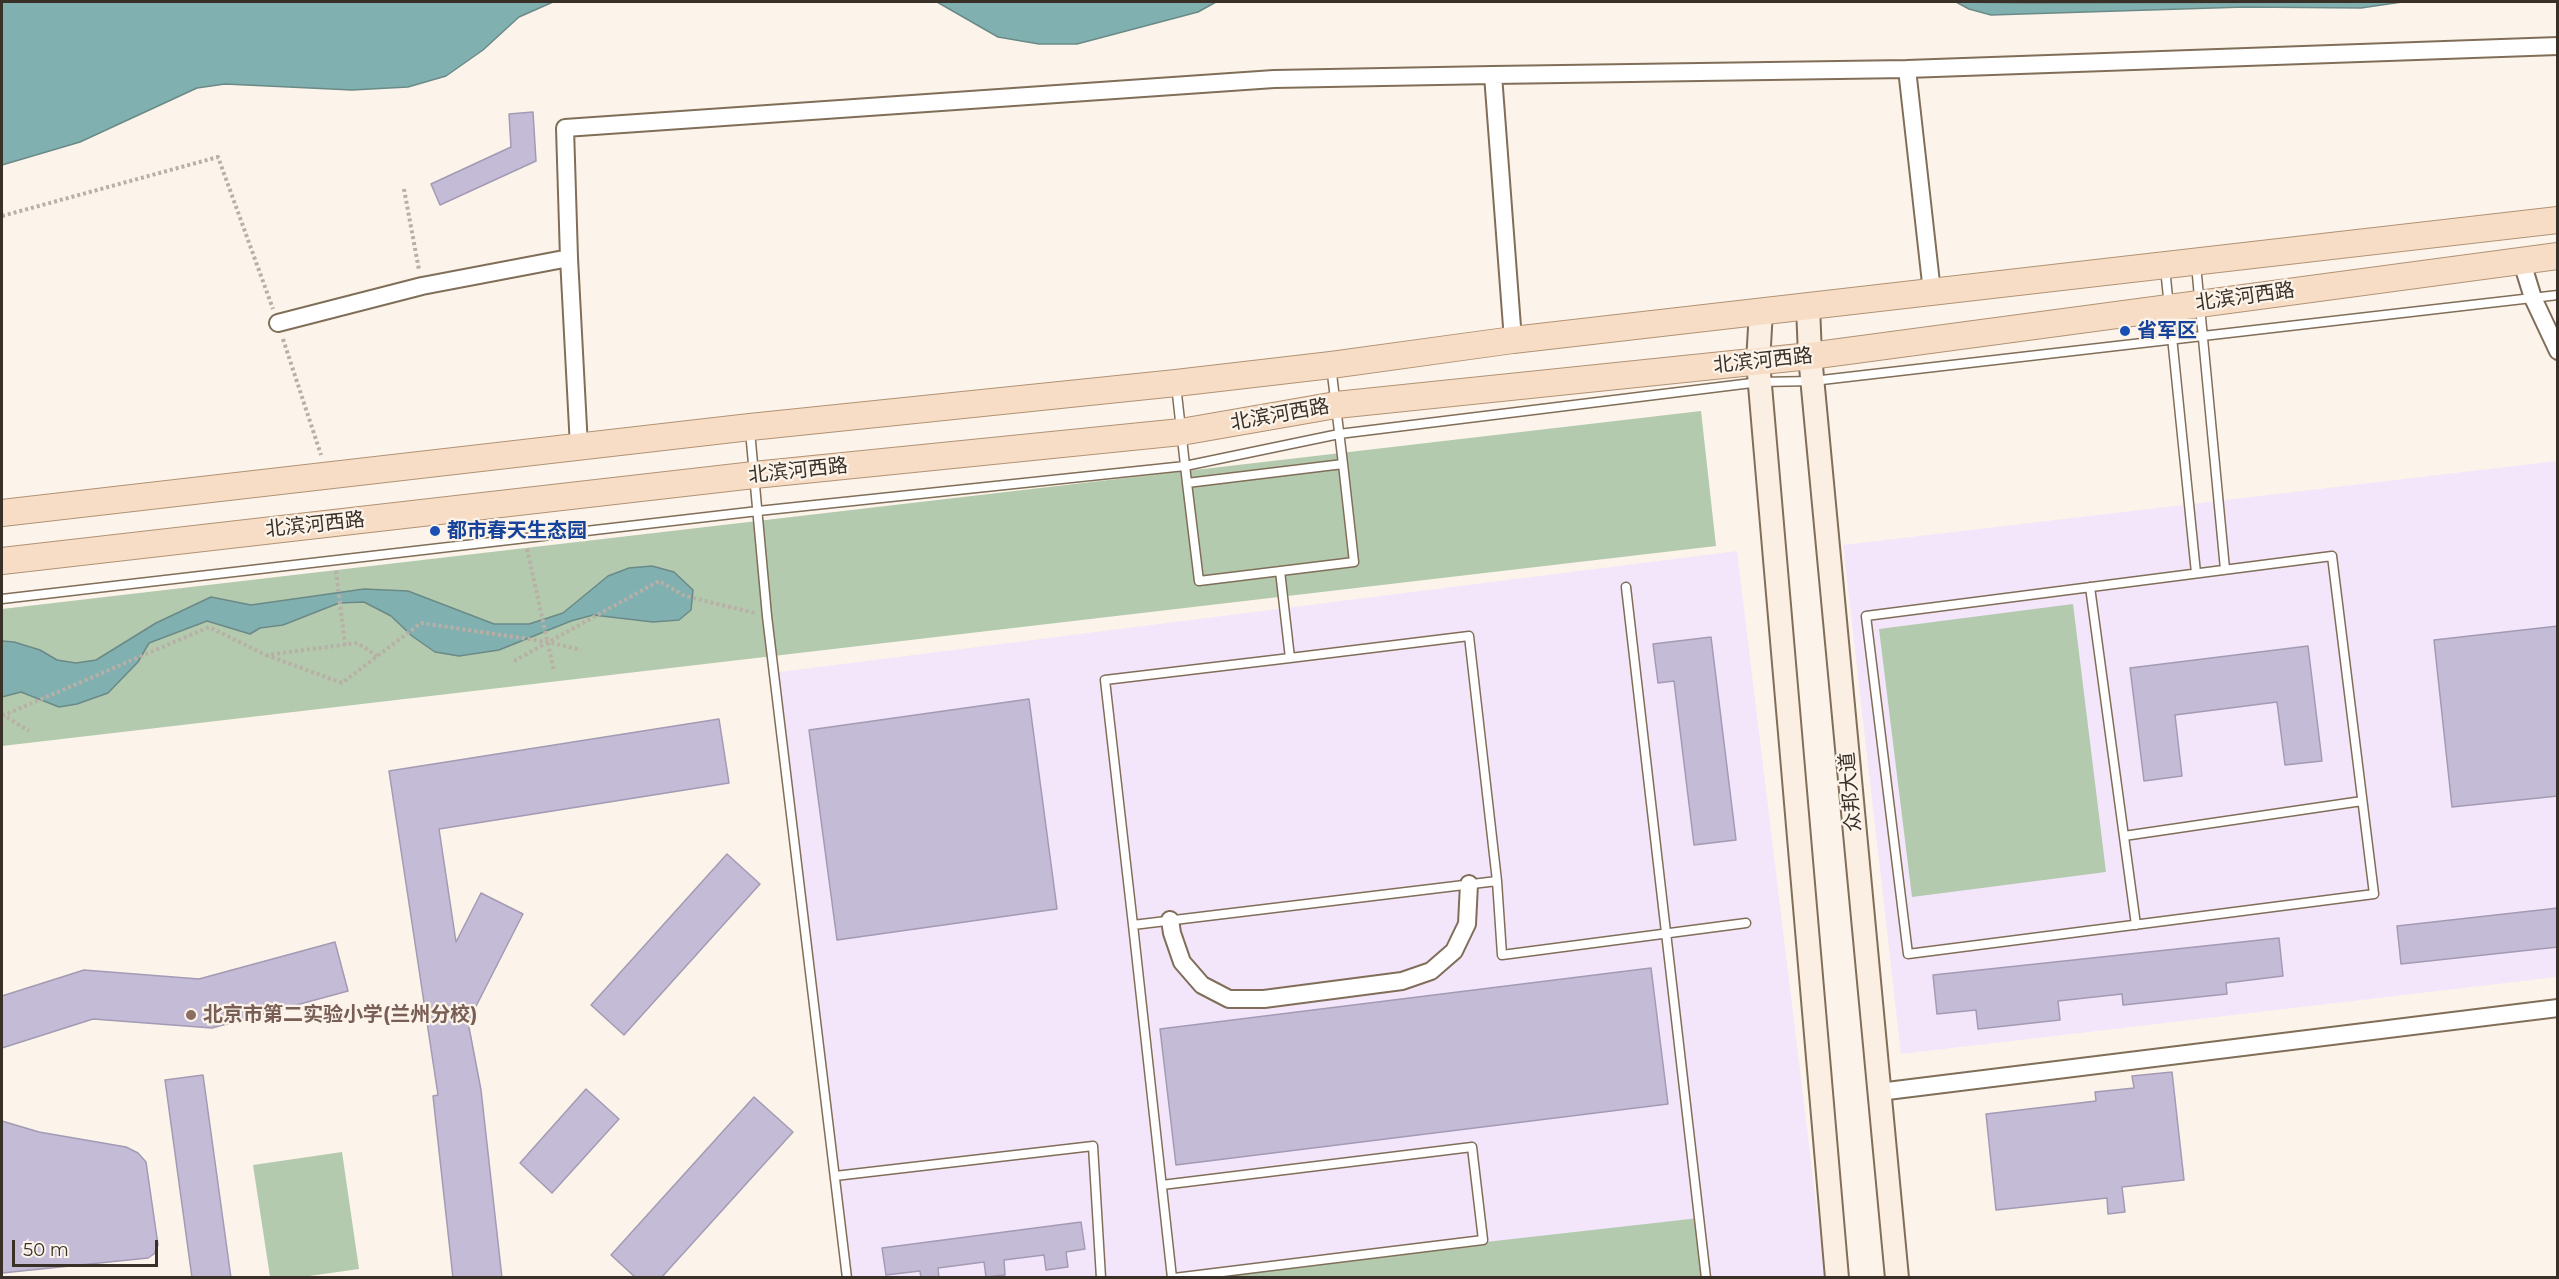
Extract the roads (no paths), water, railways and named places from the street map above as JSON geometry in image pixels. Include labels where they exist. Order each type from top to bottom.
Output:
[{"type":"main road","name":"北滨河西路","points":[[2,513],[750,427],[1176,383],[1513,340],[2558,220]]},
{"type":"main road","name":"北滨河西路","points":[[2,561],[754,476],[1181,432],[1336,405],[1759,372],[1810,356],[2521,259],[2558,256]]},
{"type":"main road","name":"众邦大道","points":[[1808,306],[1810,356],[1897,1278]]},
{"type":"main road","points":[[1761,311],[1759,372],[1837,1278]]},
{"type":"street","points":[[579,447],[568,258],[565,128],[1274,79],[1907,69],[2558,46]]},
{"type":"street","points":[[1907,69],[1932,292]]},
{"type":"street","points":[[1493,75],[1513,340]]},
{"type":"street","points":[[278,323],[422,286],[568,258]]},
{"type":"street","points":[[2521,259],[2533,298],[2558,351]]},
{"type":"street","points":[[1170,920],[1182,962],[1202,985],[1229,999],[1264,999],[1402,981],[1431,971],[1454,951],[1467,924],[1469,884]]},
{"type":"street","points":[[1879,1092],[2558,1008]]},
{"type":"lane","points":[[2196,261],[2225,569]]},
{"type":"lane","points":[[2164,265],[2196,573]]},
{"type":"lane","points":[[2,599],[758,511],[1185,466],[1339,434],[1759,372],[1813,381],[2203,334],[2558,295]]},
{"type":"lane","points":[[1176,383],[1199,581],[1354,562],[1331,365]]},
{"type":"lane","points":[[750,427],[767,616],[847,1278]]},
{"type":"lane","points":[[1187,483],[1343,464]]},
{"type":"lane","points":[[2332,556],[2374,894],[1908,954],[1866,616],[2225,569],[2332,556]]},
{"type":"lane","points":[[1280,571],[1290,658]]},
{"type":"lane","points":[[1626,587],[1706,1278]]},
{"type":"lane","points":[[2090,587],[2136,925]]},
{"type":"lane","points":[[1162,1185],[1472,1147],[1483,1240],[1173,1278],[1162,1185],[1105,680],[1469,636],[1497,881],[1502,955],[1746,923]]},
{"type":"lane","points":[[2124,836],[2362,801]]},
{"type":"lane","points":[[1133,925],[1497,881]]},
{"type":"lane","points":[[835,1176],[1093,1146],[1101,1278]]},
{"type":"water","points":[[2,2],[553,2],[519,17],[483,50],[446,76],[408,87],[352,90],[225,84],[197,88],[80,142],[2,165]]},
{"type":"water","points":[[937,2],[1216,2],[1198,12],[1077,44],[1039,44],[998,37]]},
{"type":"water","points":[[1956,2],[2402,2],[2361,8],[2245,7],[1991,15],[1969,9]]},
{"type":"water","points":[[652,566],[674,572],[693,590],[691,610],[679,620],[653,622],[593,615],[571,621],[499,650],[459,656],[435,652],[412,636],[391,616],[364,602],[339,603],[283,625],[260,628],[250,634],[207,621],[149,643],[138,662],[108,693],[77,704],[59,707],[21,692],[2,697],[2,641],[40,650],[57,660],[76,663],[96,660],[156,623],[211,597],[251,605],[364,589],[408,591],[494,624],[529,624],[563,613],[608,576],[629,568]]},
{"type":"place","name":"省军区","points":[[2125,331]]},
{"type":"place","name":"都市春天生态园","points":[[435,531]]},
{"type":"place","name":"北京市第二实验小学(兰州分校)","points":[[191,1015]]}]
